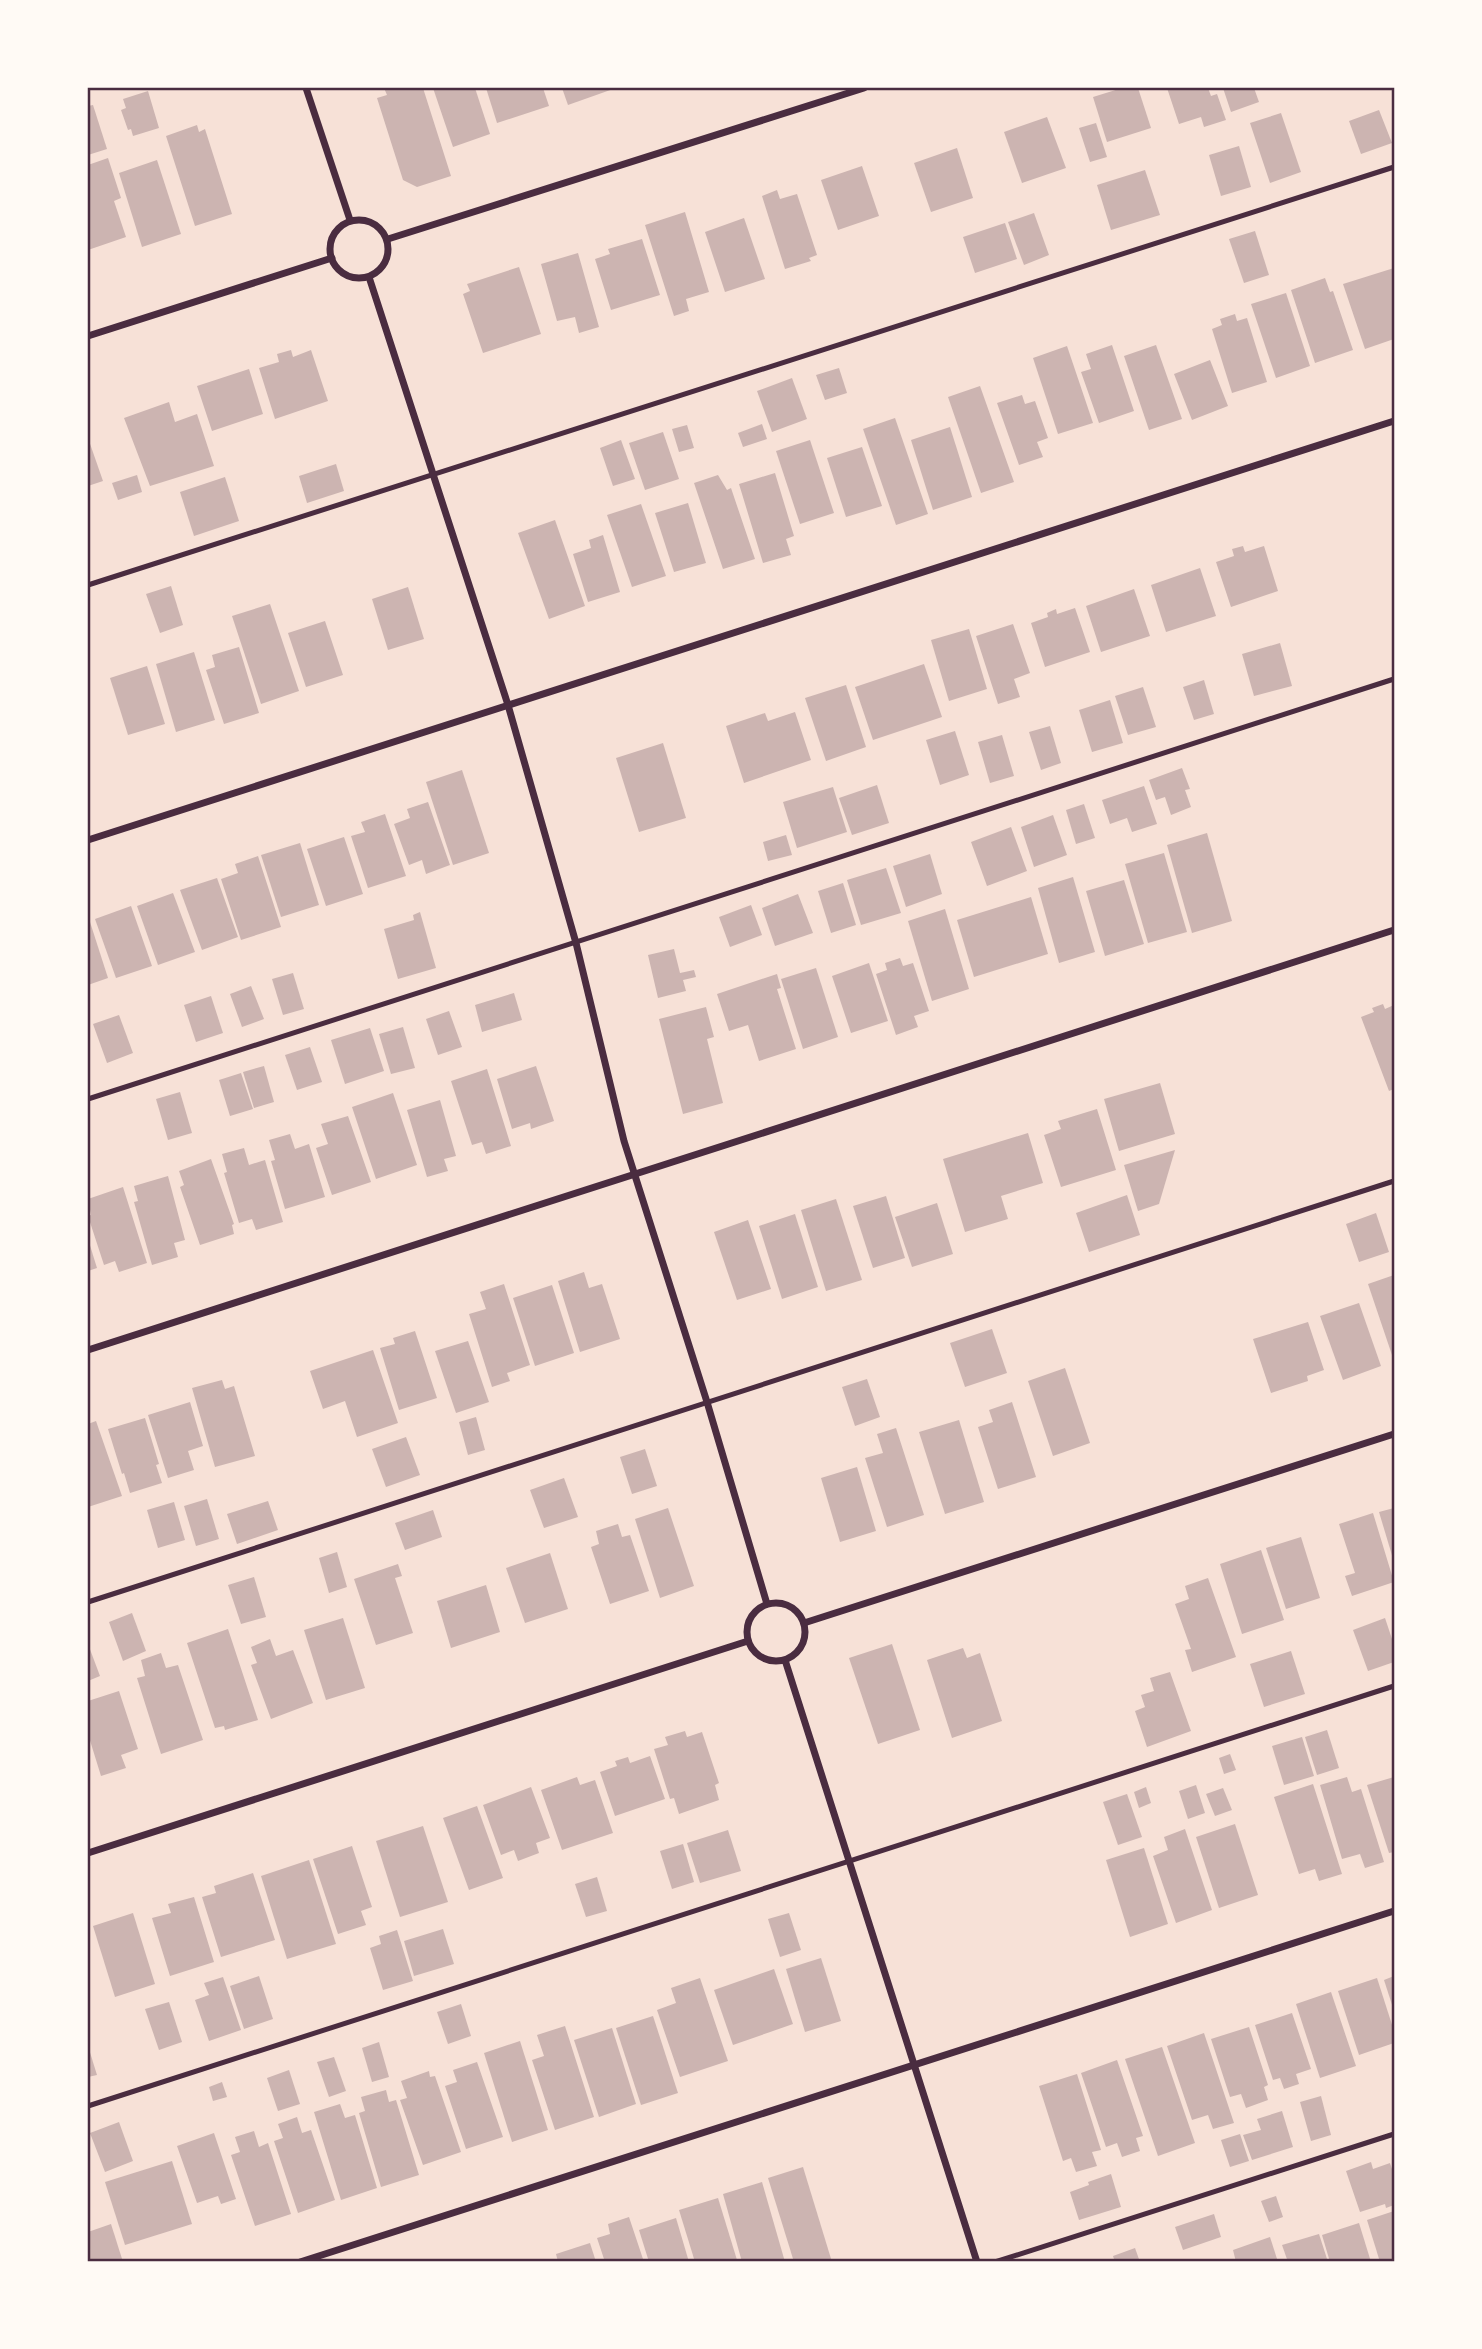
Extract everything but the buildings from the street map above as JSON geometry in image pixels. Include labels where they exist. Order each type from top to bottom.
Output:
[{"type":"street","points":[[306,88],[350,220]]},
{"type":"street","points":[[388,239],[864,88]]},
{"type":"street","points":[[363,219],[376,224],[388,239],[389,252],[384,265],[369,277],[349,276],[338,269],[331,258],[332,238],[339,227],[350,220],[363,219]]},
{"type":"street","points":[[88,336],[331,258]]},
{"type":"street","points":[[369,277],[508,705],[576,943],[634,1174],[707,1402],[767,1604]]},
{"type":"street","points":[[88,840],[1395,421]]},
{"type":"street","points":[[88,1350],[1395,930]]},
{"type":"street","points":[[804,1623],[1395,1434]]},
{"type":"street","points":[[780,1603],[793,1608],[804,1623],[805,1636],[800,1648],[785,1660],[765,1660],[754,1653],[748,1642],[748,1622],[755,1610],[767,1604],[780,1603]]},
{"type":"street","points":[[88,1853],[748,1642]]},
{"type":"street","points":[[785,1660],[977,2262]]},
{"type":"street","points":[[300,2262],[1395,1911]]},
{"type":"lane","points":[[88,585],[1395,167]]},
{"type":"lane","points":[[88,1099],[1395,679]]},
{"type":"lane","points":[[88,1602],[1395,1181]]},
{"type":"lane","points":[[88,2106],[1395,1686]]},
{"type":"lane","points":[[995,2262],[1395,2134]]}]
